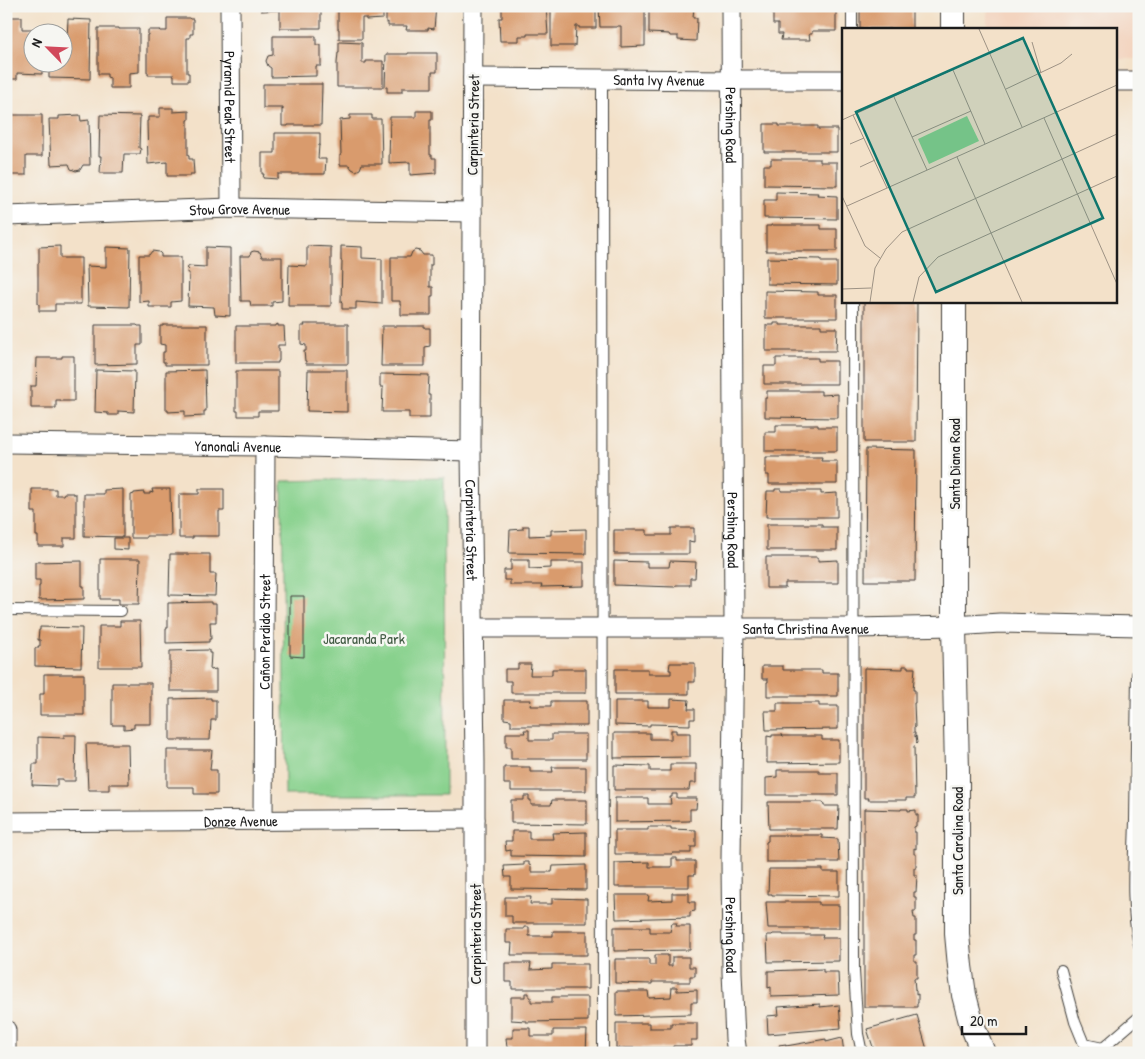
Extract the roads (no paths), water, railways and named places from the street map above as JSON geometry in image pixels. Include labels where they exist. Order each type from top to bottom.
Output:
[{"type":"street","name":"Pyramid Peak Street","points":[[230,6],[231,208]]},
{"type":"street","name":"Carpinteria Street","points":[[473,6],[471,451],[474,628],[475,1053]]},
{"type":"street","name":"Pershing Road","points":[[731,6],[734,629],[731,860],[732,972],[737,1053]]},
{"type":"street","points":[[953,6],[953,28]]},
{"type":"street","name":"Santa Ivy Avenue","points":[[474,78],[842,80]]},
{"type":"street","points":[[1118,81],[1139,81]]},
{"type":"street","name":"Stow Grove Avenue","points":[[6,216],[231,208],[472,212]]},
{"type":"street","name":"Santa Diana Road","points":[[954,302],[954,626]]},
{"type":"street","name":"Yanonali Avenue","points":[[6,443],[471,451]]},
{"type":"street","name":"Cañon Perdido Street","points":[[263,820],[265,446]]},
{"type":"street","name":"Santa Christina Avenue","points":[[474,628],[854,628],[1000,623],[1139,626]]},
{"type":"street","name":"Santa Carolina Road","points":[[954,626],[958,772],[957,934],[964,995],[971,1022],[983,1053]]},
{"type":"street","name":"Donze Avenue","points":[[6,822],[475,819]]},
{"type":"street","points":[[6,1030],[6,1053]]},
{"type":"lane","points":[[852,6],[852,28]]},
{"type":"lane","points":[[602,79],[603,1053]]},
{"type":"lane","points":[[854,302],[854,971],[858,1034],[862,1053]]},
{"type":"lane","points":[[6,610],[121,611]]},
{"type":"lane","points":[[1137,674],[1137,820],[1134,905],[1135,929],[1139,945]]},
{"type":"lane","points":[[1061,970],[1075,1022],[1084,1044],[1103,1048],[1139,1017]]},
{"type":"park label","name":"Jacaranda Park","points":[[364,638]]}]
